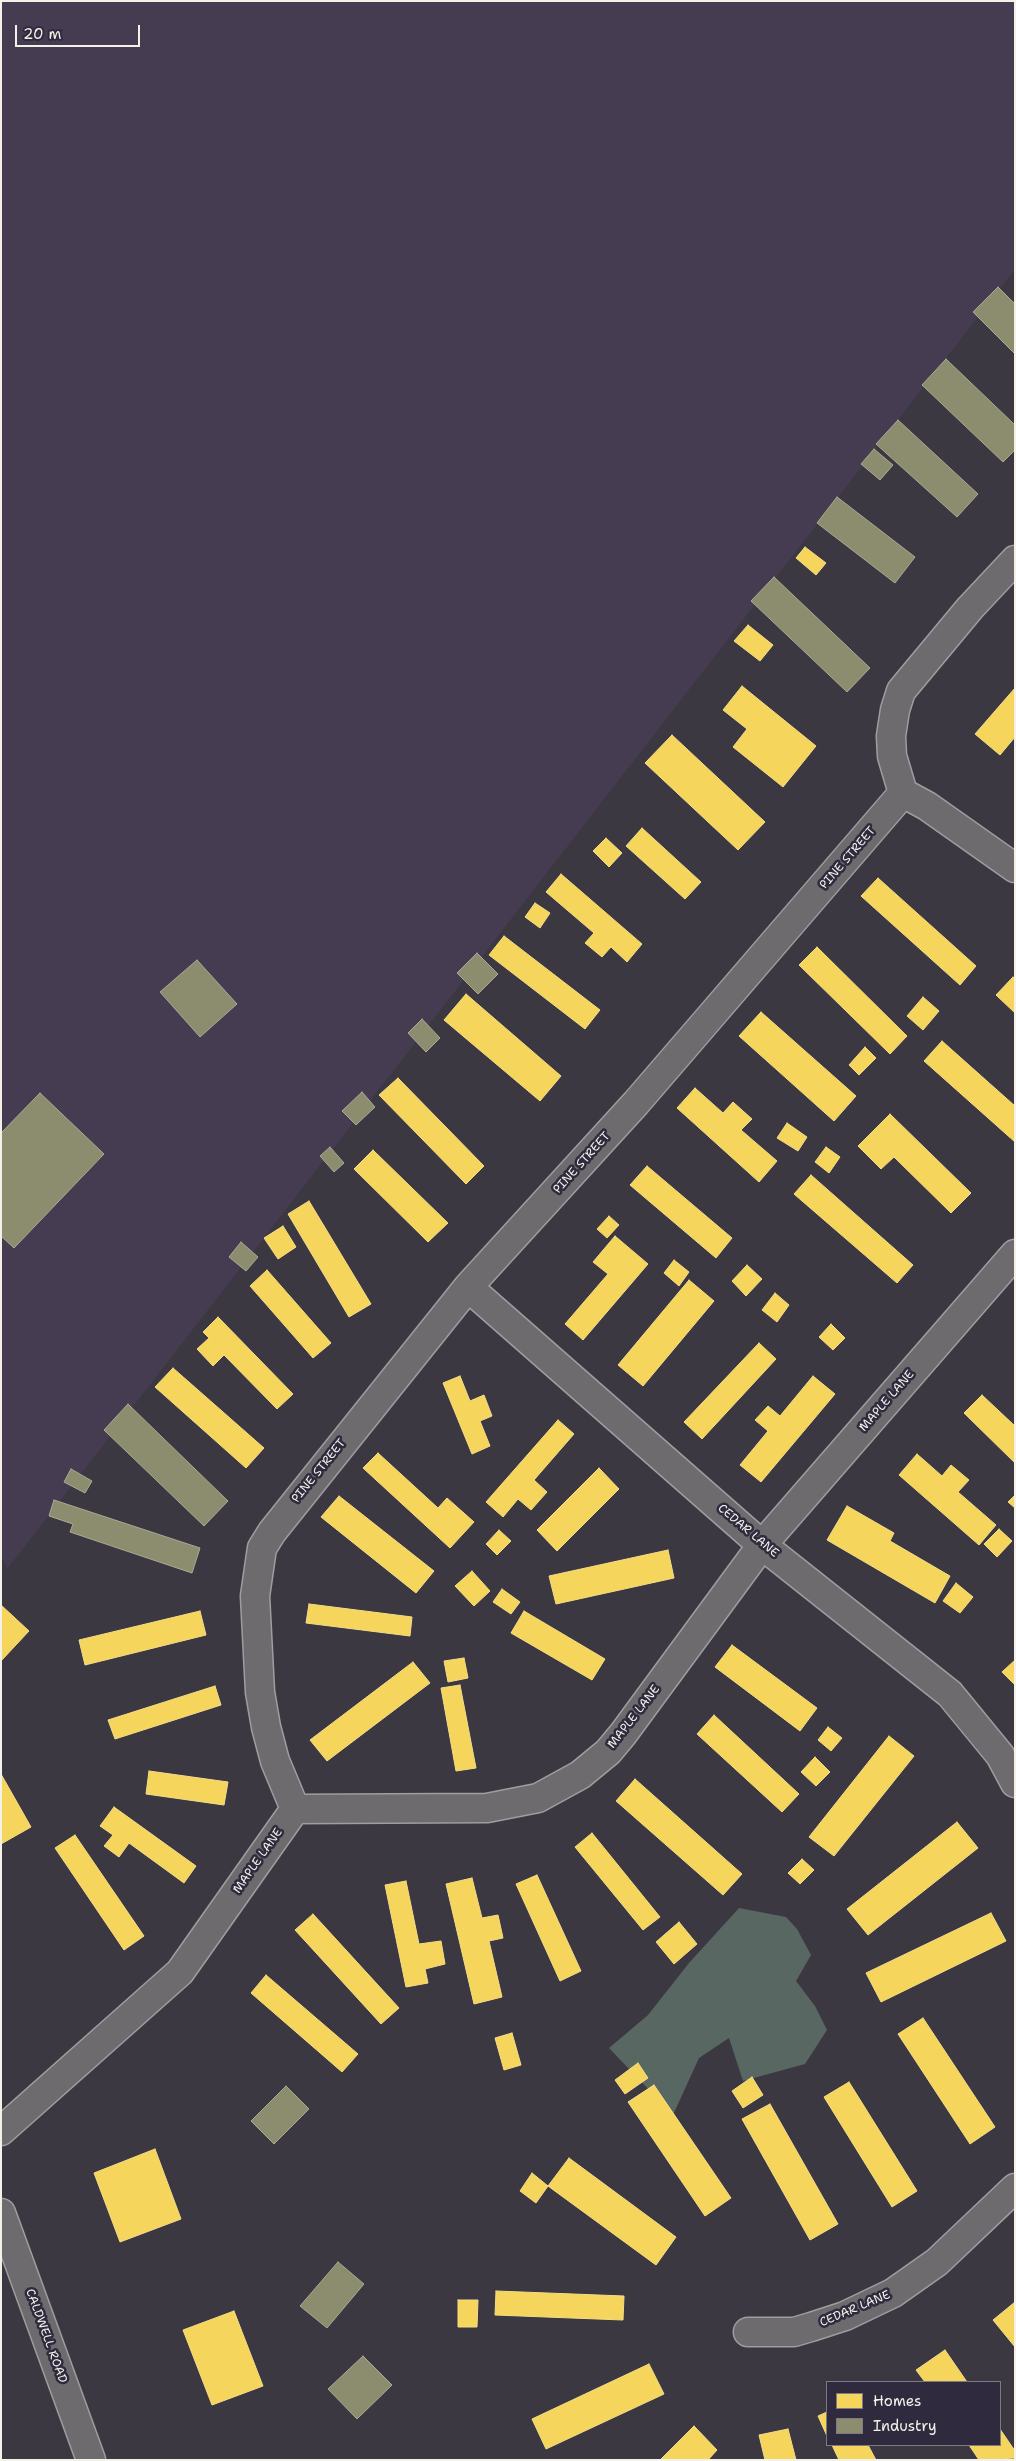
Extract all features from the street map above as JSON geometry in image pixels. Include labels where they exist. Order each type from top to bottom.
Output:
[{"type":"street","points":[[1015,560],[970,608],[901,691],[895,710],[891,736],[892,756],[903,793],[927,806],[1015,868]]},
{"type":"street","name":"PINE STREET","points":[[295,1809],[275,1760],[266,1727],[260,1692],[255,1596],[262,1548],[280,1519],[468,1287],[636,1104],[903,793]]},
{"type":"street","name":"MAPLE LANE","points":[[1,2131],[180,1972],[295,1809],[487,1808],[538,1798],[560,1788],[592,1765],[623,1734],[762,1545],[1015,1254]]},
{"type":"street","name":"CEDAR LANE","points":[[468,1287],[762,1545],[950,1694],[1000,1755],[1015,1783]]},
{"type":"street","name":"CEDAR LANE","points":[[748,2332],[794,2332],[845,2316],[893,2293],[937,2262],[1015,2188]]},
{"type":"street","name":"CALDWELL ROAD","points":[[1,2213],[91,2460]]},
{"type":"shaded area","points":[[1,1],[1015,1],[1015,269],[7,1569],[1,1555]]},
{"type":"shaded area","points":[[739,1908],[786,1917],[797,1929],[811,1955],[796,1981],[815,2006],[827,2030],[805,2064],[743,2081],[729,2038],[699,2058],[673,2115],[609,2048],[648,2015],[689,1963]]},
{"type":"building: Homes","points":[[805,547],[826,563],[816,575],[796,558]]},
{"type":"building: Homes","points":[[748,625],[773,645],[760,661],[734,641]]},
{"type":"building: Homes","points":[[742,686],[816,746],[783,787],[733,747],[747,729],[723,710]]},
{"type":"building: Homes","points":[[1015,688],[1015,737],[1000,755],[975,734]]},
{"type":"building: Homes","points":[[672,735],[765,822],[738,850],[645,763]]},
{"type":"building: Homes","points":[[642,828],[701,882],[685,899],[626,846]]},
{"type":"building: Homes","points":[[606,838],[622,853],[609,867],[593,851]]},
{"type":"building: Homes","points":[[561,874],[642,944],[627,962],[611,947],[602,957],[585,943],[594,933],[546,892]]},
{"type":"building: Homes","points":[[878,878],[976,966],[960,985],[861,896]]},
{"type":"building: Homes","points":[[535,903],[550,913],[540,928],[525,917]]},
{"type":"building: Homes","points":[[504,936],[600,1010],[585,1029],[489,955]]},
{"type":"building: Homes","points":[[817,947],[907,1036],[890,1054],[799,965]]},
{"type":"building: Homes","points":[[1013,977],[1015,979],[1015,1013],[996,995]]},
{"type":"building: Homes","points":[[466,994],[561,1076],[540,1101],[444,1020]]},
{"type":"building: Homes","points":[[923,997],[939,1011],[923,1030],[907,1016]]},
{"type":"building: Homes","points":[[761,1012],[856,1096],[834,1121],[739,1036]]},
{"type":"building: Homes","points":[[942,1041],[1015,1106],[1015,1142],[924,1061]]},
{"type":"building: Homes","points":[[865,1047],[876,1058],[859,1075],[849,1065]]},
{"type":"building: Homes","points":[[398,1078],[484,1166],[466,1184],[379,1095]]},
{"type":"building: Homes","points":[[695,1088],[723,1113],[733,1102],[752,1119],[741,1130],[777,1161],[759,1182],[677,1108]]},
{"type":"building: Homes","points":[[890,1114],[971,1193],[951,1213],[894,1157],[881,1169],[858,1146]]},
{"type":"building: Homes","points":[[787,1123],[807,1137],[798,1151],[777,1138]]},
{"type":"building: Homes","points":[[826,1147],[840,1157],[829,1173],[815,1162]]},
{"type":"building: Homes","points":[[373,1150],[448,1223],[428,1242],[354,1169]]},
{"type":"building: Homes","points":[[647,1166],[732,1238],[716,1258],[630,1185]]},
{"type":"building: Homes","points":[[811,1175],[913,1265],[897,1283],[794,1194]]},
{"type":"building: Homes","points":[[309,1201],[371,1304],[349,1317],[288,1214]]},
{"type":"building: Homes","points":[[609,1216],[619,1225],[607,1238],[597,1229]]},
{"type":"building: Homes","points":[[283,1226],[296,1247],[278,1259],[264,1238]]},
{"type":"building: Homes","points":[[615,1236],[648,1264],[583,1340],[565,1324],[608,1274],[593,1262]]},
{"type":"building: Homes","points":[[674,1260],[689,1272],[679,1286],[664,1273]]},
{"type":"building: Homes","points":[[747,1265],[762,1279],[746,1296],[732,1281]]},
{"type":"building: Homes","points":[[267,1270],[331,1343],[313,1358],[250,1286]]},
{"type":"building: Homes","points":[[689,1280],[714,1301],[643,1386],[618,1365]]},
{"type":"building: Homes","points":[[775,1293],[789,1305],[777,1322],[762,1310]]},
{"type":"building: Homes","points":[[218,1317],[293,1394],[277,1409],[224,1355],[213,1366],[197,1349],[209,1338],[203,1332]]},
{"type":"building: Homes","points":[[831,1324],[845,1338],[833,1350],[819,1337]]},
{"type":"building: Homes","points":[[759,1343],[776,1359],[702,1439],[684,1422]]},
{"type":"building: Homes","points":[[173,1368],[264,1448],[246,1468],[155,1387]]},
{"type":"building: Homes","points":[[460,1376],[470,1401],[484,1395],[492,1416],[480,1421],[490,1446],[472,1454],[443,1383]]},
{"type":"building: Homes","points":[[813,1376],[835,1394],[761,1482],[740,1465],[768,1431],[755,1420],[768,1406],[780,1416]]},
{"type":"building: Homes","points":[[982,1395],[1015,1426],[1015,1463],[964,1413]]},
{"type":"building: Homes","points":[[558,1420],[574,1434],[534,1480],[547,1492],[531,1510],[518,1499],[503,1517],[486,1502]]},
{"type":"building: Homes","points":[[378,1453],[438,1508],[447,1498],[474,1522],[450,1548],[363,1468]]},
{"type":"building: Homes","points":[[917,1454],[942,1476],[951,1465],[969,1480],[958,1492],[996,1525],[979,1545],[899,1475]]},
{"type":"building: Homes","points":[[599,1468],[619,1489],[557,1551],[537,1530]]},
{"type":"building: Homes","points":[[1015,1495],[1015,1508],[1008,1502]]},
{"type":"building: Homes","points":[[339,1496],[434,1571],[416,1593],[321,1517]]},
{"type":"building: Homes","points":[[847,1506],[894,1533],[890,1541],[950,1576],[935,1603],[827,1540]]},
{"type":"building: Homes","points":[[999,1529],[1012,1541],[997,1557],[984,1544]]},
{"type":"building: Homes","points":[[499,1530],[511,1541],[497,1555],[486,1544]]},
{"type":"building: Homes","points":[[668,1550],[674,1578],[556,1604],[549,1576]]},
{"type":"building: Homes","points":[[472,1571],[490,1591],[474,1606],[455,1586]]},
{"type":"building: Homes","points":[[956,1583],[973,1597],[960,1613],[943,1601]]},
{"type":"building: Homes","points":[[502,1589],[520,1602],[511,1614],[493,1602]]},
{"type":"building: Homes","points":[[309,1604],[412,1617],[410,1636],[306,1623]]},
{"type":"building: Homes","points":[[1,1605],[29,1631],[1,1661]]},
{"type":"building: Homes","points":[[200,1611],[206,1635],[85,1665],[79,1640]]},
{"type":"building: Homes","points":[[524,1611],[605,1659],[592,1680],[511,1633]]},
{"type":"building: Homes","points":[[732,1645],[817,1708],[800,1731],[715,1667]]},
{"type":"building: Homes","points":[[464,1658],[468,1678],[448,1682],[444,1661]]},
{"type":"building: Homes","points":[[1015,1660],[1015,1685],[1002,1672]]},
{"type":"building: Homes","points":[[413,1662],[430,1683],[327,1761],[310,1740]]},
{"type":"building: Homes","points":[[460,1685],[476,1768],[456,1771],[441,1688]]},
{"type":"building: Homes","points":[[215,1686],[221,1705],[115,1739],[108,1720]]},
{"type":"building: Homes","points":[[714,1715],[799,1794],[782,1812],[697,1734]]},
{"type":"building: Homes","points":[[828,1727],[842,1738],[831,1751],[818,1740]]},
{"type":"building: Homes","points":[[889,1736],[914,1756],[834,1856],[809,1837]]},
{"type":"building: Homes","points":[[815,1757],[830,1772],[816,1786],[801,1772]]},
{"type":"building: Homes","points":[[149,1771],[228,1782],[224,1805],[146,1794]]},
{"type":"building: Homes","points":[[1,1774],[31,1827],[1,1844]]},
{"type":"building: Homes","points":[[635,1779],[742,1874],[723,1895],[616,1801]]},
{"type":"building: Homes","points":[[114,1807],[196,1866],[184,1883],[129,1843],[119,1857],[104,1846],[113,1835],[100,1826]]},
{"type":"building: Homes","points":[[957,1822],[978,1848],[868,1935],[847,1909]]},
{"type":"building: Homes","points":[[592,1833],[660,1917],[643,1930],[575,1847]]},
{"type":"building: Homes","points":[[75,1835],[144,1936],[124,1950],[55,1848]]},
{"type":"building: Homes","points":[[802,1859],[814,1870],[800,1884],[788,1873]]},
{"type":"building: Homes","points":[[537,1875],[581,1971],[560,1981],[516,1884]]},
{"type":"building: Homes","points":[[472,1878],[482,1918],[498,1915],[503,1938],[489,1941],[502,1997],[474,2004],[446,1884]]},
{"type":"building: Homes","points":[[406,1881],[419,1944],[441,1941],[445,1964],[425,1969],[428,1983],[406,1987],[385,1885]]},
{"type":"building: Homes","points":[[991,1913],[1006,1941],[881,2002],[866,1973]]},
{"type":"building: Homes","points":[[313,1914],[399,2008],[381,2024],[295,1930]]},
{"type":"building: Homes","points":[[679,1922],[697,1944],[674,1964],[656,1942]]},
{"type":"building: Homes","points":[[266,1975],[358,2054],[342,2072],[251,1993]]},
{"type":"building: Homes","points":[[923,2018],[995,2127],[970,2144],[898,2034]]},
{"type":"building: Homes","points":[[512,2033],[521,2065],[504,2070],[495,2038]]},
{"type":"building: Homes","points":[[638,2063],[648,2078],[625,2094],[615,2080]]},
{"type":"building: Homes","points":[[752,2077],[763,2095],[743,2108],[732,2091]]},
{"type":"building: Homes","points":[[849,2082],[917,2191],[892,2207],[824,2097]]},
{"type":"building: Homes","points":[[654,2085],[731,2198],[705,2216],[628,2102]]},
{"type":"building: Homes","points":[[770,2104],[838,2224],[810,2240],[742,2119]]},
{"type":"building: Homes","points":[[155,2149],[181,2219],[120,2242],[94,2173]]},
{"type":"building: Homes","points":[[569,2158],[676,2237],[656,2265],[548,2186]]},
{"type":"building: Homes","points":[[532,2173],[548,2186],[536,2203],[520,2191]]},
{"type":"building: Homes","points":[[496,2291],[624,2296],[623,2320],[495,2315]]},
{"type":"building: Homes","points":[[458,2300],[478,2300],[477,2327],[458,2327]]},
{"type":"building: Homes","points":[[1015,2302],[1015,2347],[993,2320]]},
{"type":"building: Homes","points":[[234,2311],[263,2386],[212,2405],[183,2330]]},
{"type":"building: Homes","points":[[945,2350],[966,2381],[924,2381],[916,2370]]},
{"type":"building: Homes","points":[[649,2364],[664,2394],[546,2449],[532,2419]]},
{"type":"building: Homes","points":[[826,2412],[826,2434],[818,2416]]},
{"type":"building: Homes","points":[[694,2426],[717,2450],[708,2460],[660,2460]]},
{"type":"building: Homes","points":[[788,2429],[796,2460],[765,2460],[759,2435]]},
{"type":"building: Homes","points":[[1001,2430],[1015,2451],[1015,2458],[979,2460],[970,2446],[1001,2446]]},
{"type":"building: Homes","points":[[832,2446],[869,2446],[876,2460],[839,2460]]},
{"type":"building: Industry","points":[[998,287],[1015,304],[1015,354],[973,312]]},
{"type":"building: Industry","points":[[946,359],[1015,425],[1015,450],[1003,462],[922,385]]},
{"type":"building: Industry","points":[[898,420],[978,494],[957,517],[876,444]]},
{"type":"building: Industry","points":[[874,449],[893,465],[880,480],[861,464]]},
{"type":"building: Industry","points":[[837,497],[915,557],[895,583],[817,523]]},
{"type":"building: Industry","points":[[774,577],[870,668],[847,692],[751,601]]},
{"type":"building: Industry","points":[[477,953],[498,974],[478,994],[457,973]]},
{"type":"building: Industry","points":[[197,960],[237,1004],[200,1037],[160,992]]},
{"type":"building: Industry","points":[[422,1019],[440,1038],[426,1052],[408,1033]]},
{"type":"building: Industry","points":[[362,1092],[375,1107],[356,1125],[342,1111]]},
{"type":"building: Industry","points":[[40,1093],[104,1154],[14,1248],[1,1236],[1,1133]]},
{"type":"building: Industry","points":[[330,1147],[344,1163],[334,1172],[320,1156]]},
{"type":"building: Industry","points":[[241,1242],[258,1257],[246,1271],[229,1257]]},
{"type":"building: Industry","points":[[128,1404],[228,1501],[204,1526],[104,1430]]},
{"type":"building: Industry","points":[[71,1469],[92,1481],[85,1493],[64,1482]]},
{"type":"building: Industry","points":[[54,1500],[200,1548],[192,1573],[70,1532],[73,1524],[49,1516]]},
{"type":"building: Industry","points":[[286,2086],[309,2109],[274,2144],[251,2121]]},
{"type":"building: Industry","points":[[338,2262],[364,2284],[327,2328],[300,2306]]},
{"type":"building: Industry","points":[[363,2356],[392,2385],[357,2419],[328,2389]]}]
